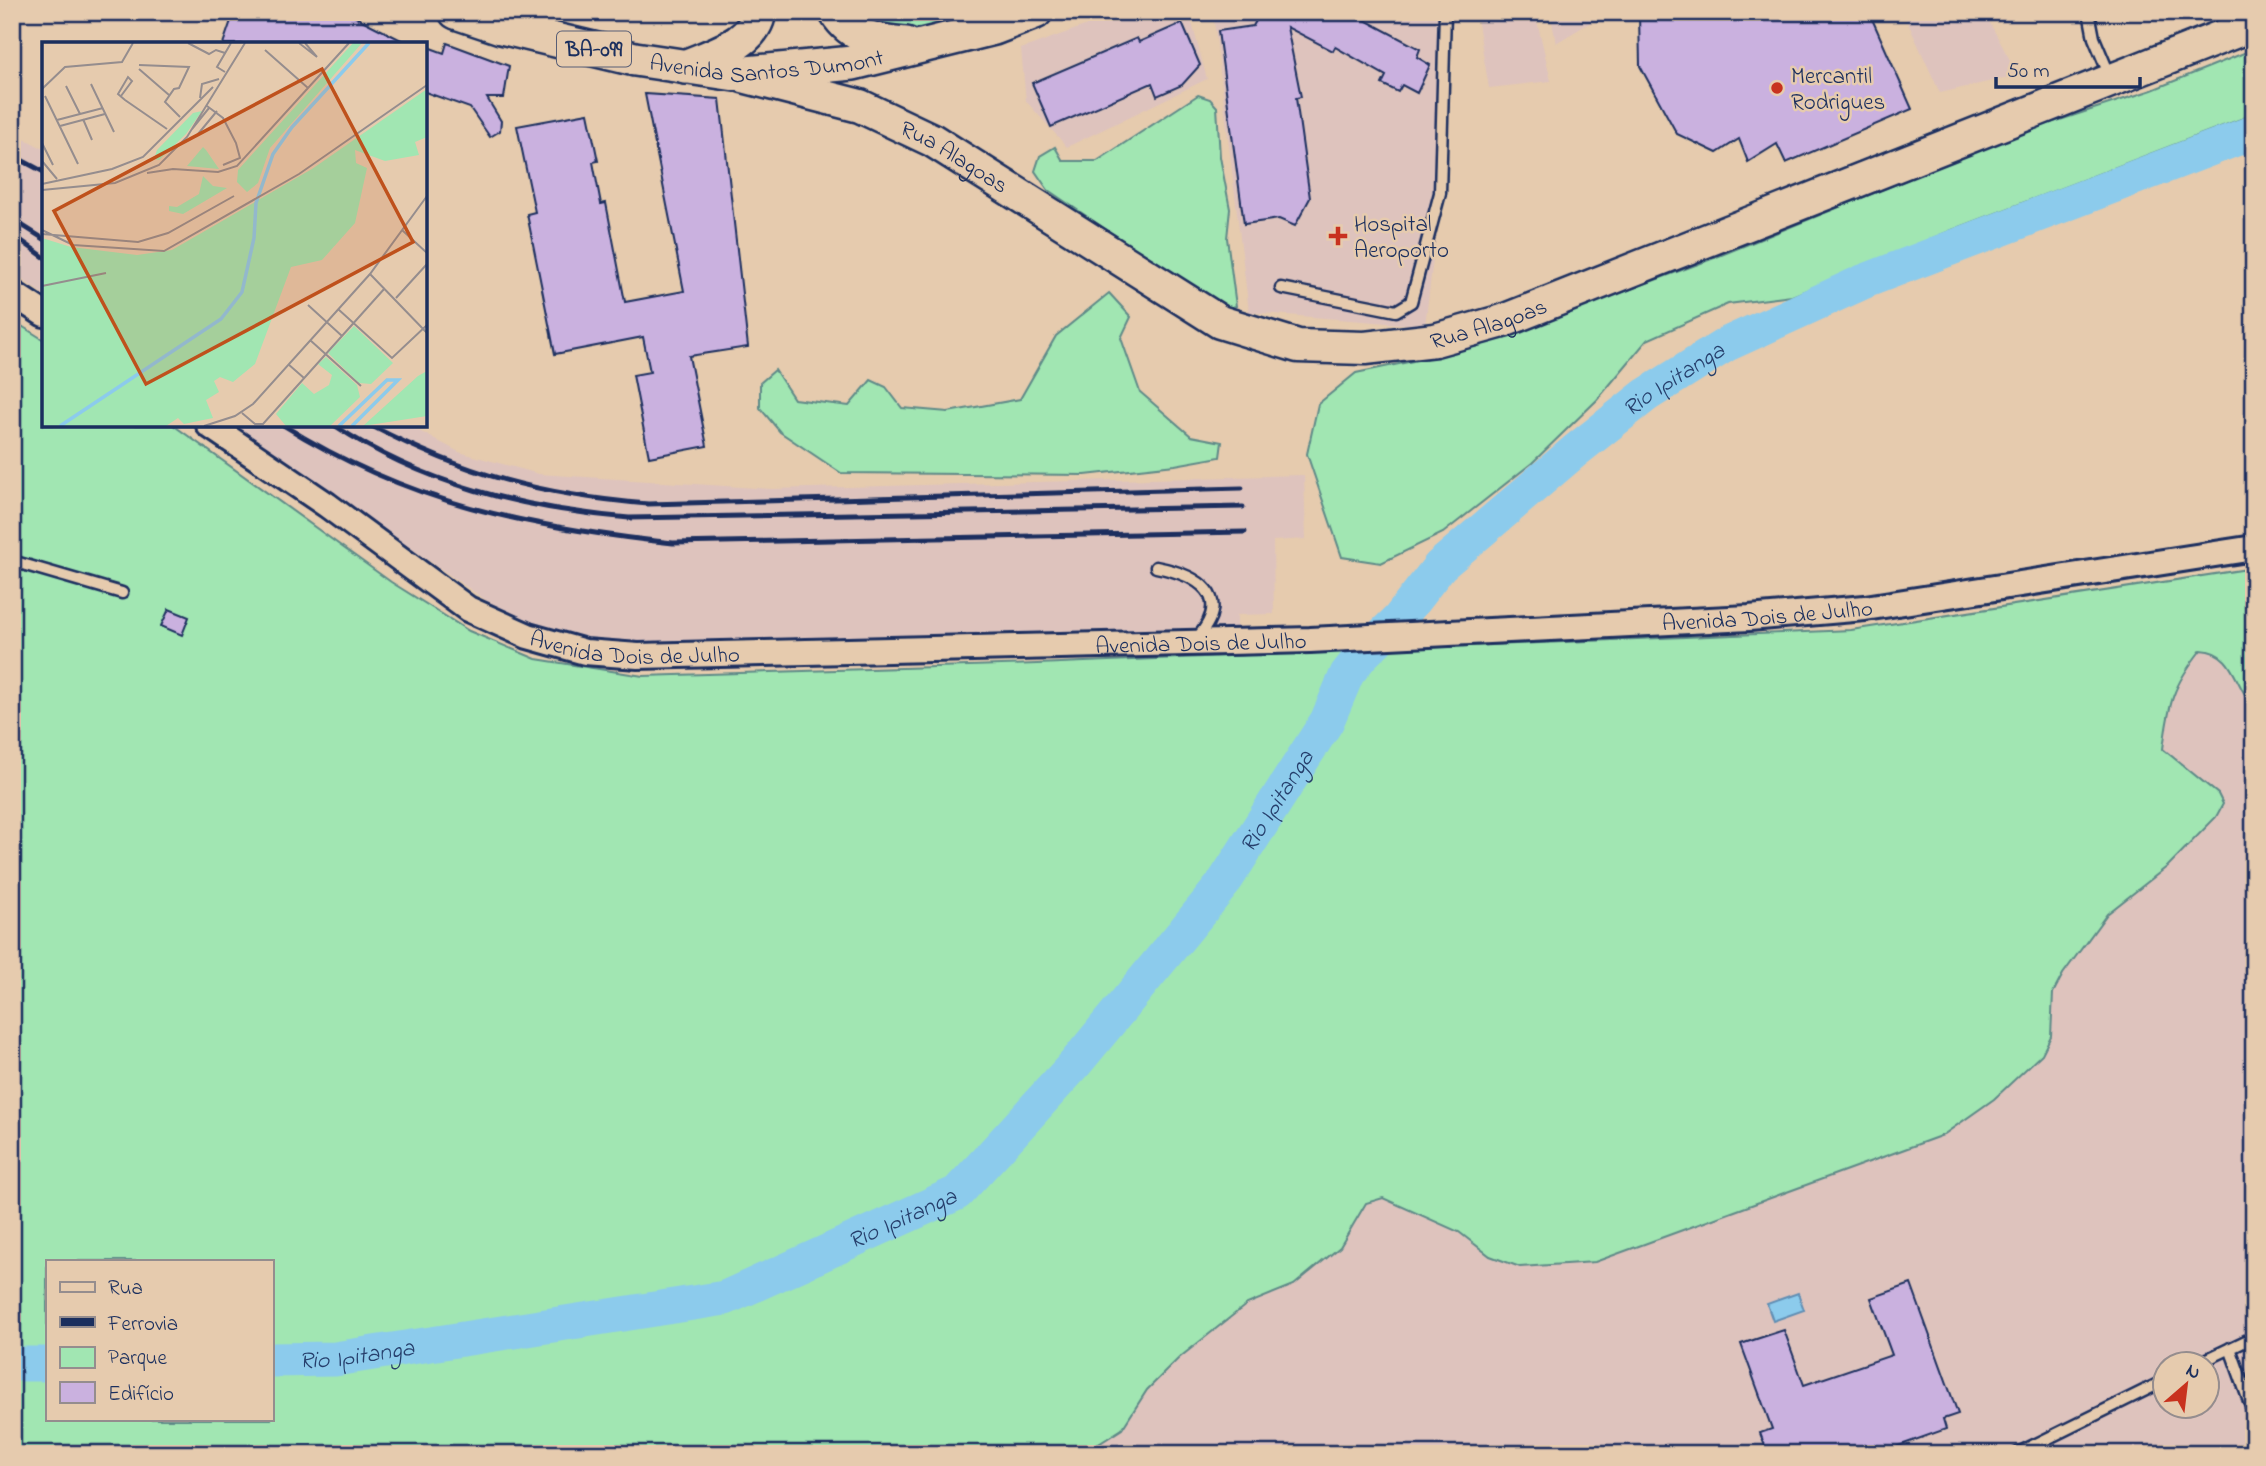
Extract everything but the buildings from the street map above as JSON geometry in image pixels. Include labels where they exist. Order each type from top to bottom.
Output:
[{"type":"highway","name":"Avenida Santos Dumont","points":[[456,12],[501,27],[635,59],[735,74],[853,63],[994,28],[1035,12]]},
{"type":"highway","points":[[685,67],[744,39],[758,20],[759,12]]},
{"type":"highway","points":[[836,12],[844,25],[863,37],[893,43],[925,44]]},
{"type":"main road","name":"Rua Alagoas","points":[[735,74],[860,106],[932,140],[1150,281],[1220,322],[1298,346],[1365,348],[1434,340],[1503,321],[1682,253],[2254,24]]},
{"type":"street","points":[[12,293],[42,313]]},
{"type":"street","name":"Avenida Dois de Julho","points":[[212,427],[327,505],[468,609],[528,636],[584,652],[638,656],[1310,640],[1735,619],[1865,608],[2254,548]]},
{"type":"lane","points":[[1281,288],[1396,311],[1411,302],[1440,193],[1445,12]]},
{"type":"lane","points":[[2088,12],[2094,38],[2111,80]]},
{"type":"lane","points":[[12,561],[122,593]]},
{"type":"lane","points":[[1156,568],[1178,572],[1196,580],[1211,595],[1214,609],[1208,625],[1192,643]]},
{"type":"lane","points":[[2220,1353],[2254,1337]]},
{"type":"lane","points":[[2230,1348],[2254,1415]]},
{"type":"lane","points":[[2016,1454],[2150,1388]]},
{"type":"shaded area","points":[[1123,12],[1189,12],[1207,79],[1067,147],[1026,101],[1021,49]]},
{"type":"shaded area","name":"Hospital Aeroporto","points":[[1213,12],[1447,12],[1445,159],[1425,326],[1249,312]]},
{"type":"shaded area","points":[[1476,12],[1535,12],[1551,81],[1489,88]]},
{"type":"shaded area","points":[[1550,12],[1606,12],[1606,13],[1556,43]]},
{"type":"shaded area","points":[[1903,12],[1984,12],[2018,75],[1940,93]]},
{"type":"shaded area","points":[[12,132],[42,148],[42,294],[12,272]]},
{"type":"shaded area","points":[[12,320],[42,339],[42,427],[176,427],[391,582],[469,631],[536,659],[642,676],[1037,664],[1851,630],[2254,568],[2254,1454],[12,1454]]},
{"type":"shaded area","points":[[235,427],[412,427],[459,452],[539,474],[772,489],[1304,475],[1306,539],[1273,541],[1274,614],[1237,615],[1237,627],[623,647],[558,633],[493,605]]},
{"type":"green space","points":[[846,12],[990,12],[903,34]]},
{"type":"green space","points":[[2254,49],[2254,114],[1952,230],[1792,296],[1728,304],[1647,340],[1597,400],[1532,463],[1443,533],[1381,563],[1342,557],[1307,454],[1318,404],[1356,373],[1456,352],[1539,323],[1709,260],[2029,130],[2152,90]]},
{"type":"green space","points":[[1198,95],[1210,99],[1217,107],[1220,157],[1230,209],[1227,238],[1236,306],[1223,309],[1048,190],[1035,171],[1040,156],[1055,147],[1063,161],[1097,161]]},
{"type":"green space","points":[[1109,293],[1131,317],[1121,338],[1140,392],[1191,436],[1222,442],[1220,457],[1085,475],[841,473],[780,432],[760,408],[760,383],[775,370],[794,399],[849,406],[871,380],[886,387],[902,408],[948,412],[1020,399],[1056,336]]},
{"type":"green space","points":[[12,320],[42,339],[42,427],[176,427],[391,582],[469,631],[536,659],[643,676],[1037,664],[1851,630],[2254,568],[2254,707],[2227,663],[2212,652],[2201,650],[2173,696],[2165,733],[2163,749],[2218,794],[2223,804],[2216,817],[2168,866],[2107,914],[2063,974],[2053,993],[2051,1036],[2042,1054],[1994,1099],[1943,1135],[1595,1262],[1520,1267],[1490,1256],[1459,1232],[1383,1198],[1366,1203],[1340,1247],[1294,1285],[1247,1304],[1179,1358],[1147,1390],[1122,1429],[1083,1454],[12,1454]]},
{"type":"water","points":[[1798,1293],[1804,1310],[1773,1321],[1767,1304]]},
{"type":"waterway","name":"Rio Ipitanga","points":[[273,1360],[335,1359],[725,1298],[957,1193],[1075,1064],[1223,884],[1327,721],[1347,674],[1362,655],[1399,619],[1440,566],[1575,451],[1646,395],[1727,344],[1865,281],[2254,132]]},
{"type":"waterway","name":"Rio Ipitanga","points":[[12,1364],[46,1364]]},
{"type":"railway","points":[[12,155],[42,171]]},
{"type":"railway","points":[[12,219],[42,238]]},
{"type":"railway","points":[[12,234],[42,256]]},
{"type":"railway","points":[[286,427],[377,475],[471,508],[568,529],[673,543],[1245,532]]},
{"type":"railway","points":[[337,427],[402,463],[475,490],[551,508],[629,518],[1243,507]]},
{"type":"railway","points":[[374,427],[439,457],[505,480],[573,495],[648,504],[1242,488]]},
{"type":"place","name":"Mercantil Rodrigues","points":[[1777,88]]},
{"type":"place","name":"Hospital Aeroporto","points":[[1338,236]]}]
